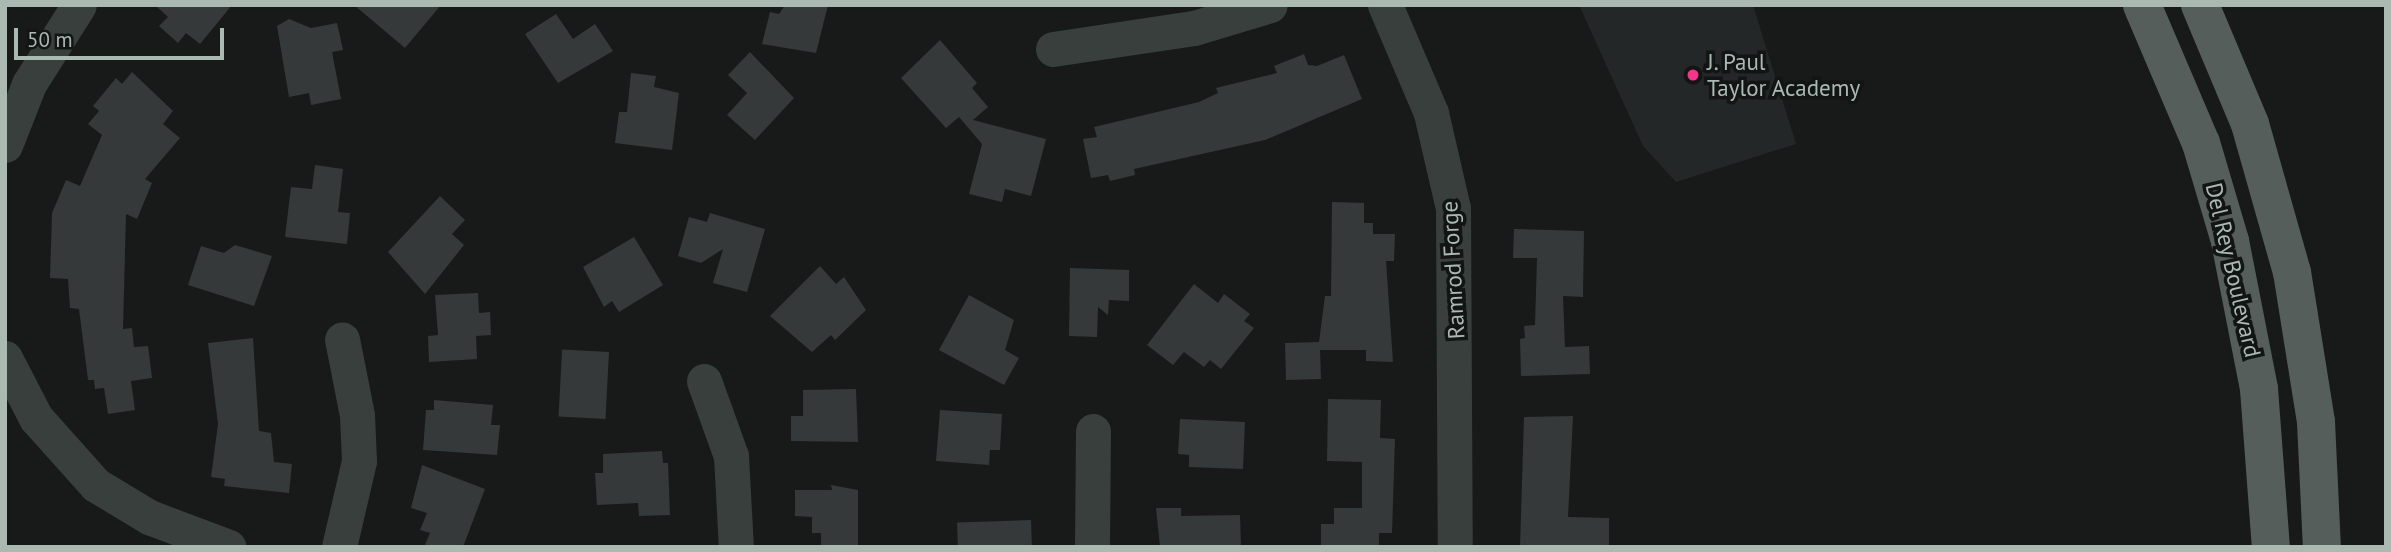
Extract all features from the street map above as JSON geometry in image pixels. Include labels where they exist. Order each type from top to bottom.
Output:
[{"type":"main road","name":"Del Rey Boulevard","points":[[2142,5],[2201,143],[2230,241],[2259,389],[2271,547]]},
{"type":"main road","points":[[2200,5],[2250,124],[2292,272],[2316,422],[2322,547]]},
{"type":"street","points":[[5,145],[39,64],[79,5]]},
{"type":"street","points":[[1053,50],[1195,28],[1270,5]]},
{"type":"street","name":"Ramrod Forge","points":[[1385,5],[1431,113],[1453,208],[1455,547]]},
{"type":"street","points":[[340,547],[359,461],[357,415],[342,339]]},
{"type":"street","points":[[7,367],[54,441],[96,485],[149,517],[229,547]]},
{"type":"street","points":[[704,381],[732,456],[736,547]]},
{"type":"street","points":[[1092,547],[1093,431]]},
{"type":"shaded area","name":"J. Paul Taylor Academy","points":[[1579,5],[1753,5],[1796,144],[1676,182],[1643,146]]},
{"type":"building","points":[[155,5],[232,5],[200,44],[186,33],[178,43],[159,26],[168,17]]},
{"type":"building","points":[[354,5],[441,5],[405,48]]},
{"type":"building","points":[[785,5],[828,5],[816,53],[762,44],[770,12],[779,14]]},
{"type":"building","points":[[556,14],[573,39],[595,24],[613,51],[558,83],[525,34]]},
{"type":"building","points":[[289,19],[311,28],[337,23],[343,50],[332,52],[341,99],[311,105],[309,93],[289,97],[277,26]]},
{"type":"building","points":[[940,40],[977,83],[972,88],[988,107],[973,120],[1046,139],[1031,196],[1005,189],[1002,202],[969,194],[982,144],[959,117],[946,128],[901,78]]},
{"type":"building","points":[[750,52],[794,98],[755,140],[727,115],[747,93],[728,75]]},
{"type":"building","points":[[1304,54],[1308,65],[1317,66],[1344,55],[1362,99],[1265,140],[1134,169],[1135,175],[1110,181],[1108,175],[1091,178],[1083,139],[1097,137],[1094,127],[1199,102],[1218,93],[1216,88],[1277,73],[1274,66]]},
{"type":"building","points":[[132,72],[173,111],[163,124],[180,138],[145,179],[152,183],[137,219],[126,214],[123,329],[132,328],[134,347],[148,346],[152,378],[131,381],[135,410],[108,414],[104,388],[95,389],[94,380],[88,380],[79,309],[70,308],[68,279],[50,278],[52,213],[66,180],[80,186],[102,135],[88,124],[99,111],[93,106],[116,78],[122,84]]},
{"type":"building","points":[[631,73],[656,76],[654,87],[679,93],[672,150],[615,143],[619,112],[627,112]]},
{"type":"building","points":[[315,165],[343,169],[338,212],[350,213],[347,244],[285,237],[291,187],[312,189]]},
{"type":"building","points":[[440,196],[465,220],[452,234],[464,245],[425,294],[388,252]]},
{"type":"building","points":[[1332,202],[1364,203],[1364,223],[1373,223],[1373,234],[1395,234],[1394,261],[1386,261],[1393,362],[1366,361],[1366,350],[1320,350],[1321,379],[1286,380],[1285,343],[1319,342],[1325,296],[1331,296]]},
{"type":"building","points":[[710,213],[765,229],[747,292],[713,283],[723,249],[701,263],[678,256],[689,217],[707,222]]},
{"type":"building","points":[[1514,229],[1584,231],[1583,297],[1563,296],[1565,347],[1589,346],[1590,374],[1521,376],[1520,339],[1525,338],[1524,326],[1535,325],[1537,258],[1513,258]]},
{"type":"building","points":[[634,237],[663,285],[619,312],[612,301],[604,307],[583,267]]},
{"type":"building","points":[[235,245],[272,256],[254,306],[188,285],[201,246],[224,253]]},
{"type":"building","points":[[820,266],[836,284],[844,277],[866,310],[835,340],[831,335],[812,352],[770,316]]},
{"type":"building","points":[[1070,268],[1129,270],[1129,301],[1109,300],[1108,315],[1098,307],[1097,337],[1069,336]]},
{"type":"building","points":[[1194,284],[1218,303],[1224,294],[1250,314],[1244,321],[1254,328],[1221,369],[1210,360],[1204,367],[1184,352],[1173,365],[1147,345]]},
{"type":"building","points":[[478,293],[479,313],[490,312],[491,335],[476,336],[477,359],[429,362],[428,336],[438,335],[435,295]]},
{"type":"building","points":[[969,295],[1014,320],[1005,350],[1019,358],[1004,385],[939,350]]},
{"type":"building","points":[[253,338],[259,431],[271,433],[274,462],[292,464],[289,493],[224,486],[225,479],[211,477],[218,424],[208,343]]},
{"type":"building","points":[[562,350],[609,352],[605,419],[559,416]]},
{"type":"building","points":[[856,389],[858,442],[791,441],[791,416],[803,416],[803,390]]},
{"type":"building","points":[[1328,399],[1381,400],[1380,438],[1395,439],[1392,533],[1379,533],[1379,547],[1321,545],[1321,524],[1334,524],[1334,508],[1362,508],[1362,462],[1327,461]]},
{"type":"building","points":[[434,400],[493,405],[491,425],[500,425],[497,455],[423,450],[426,410],[434,410]]},
{"type":"building","points":[[940,410],[1002,414],[1000,450],[990,450],[989,465],[936,461]]},
{"type":"building","points":[[1573,416],[1568,517],[1609,518],[1609,547],[1520,547],[1524,417]]},
{"type":"building","points":[[1180,419],[1245,422],[1243,469],[1189,467],[1189,455],[1178,454]]},
{"type":"building","points":[[662,451],[663,463],[668,463],[670,515],[639,516],[638,503],[597,505],[595,473],[603,473],[603,454]]},
{"type":"building","points":[[422,465],[485,489],[463,547],[424,547],[430,533],[420,530],[427,513],[411,508]]},
{"type":"building","points":[[831,485],[858,490],[858,545],[821,545],[821,533],[812,533],[812,517],[795,516],[795,490],[832,490]]},
{"type":"building","points":[[1156,508],[1181,508],[1181,516],[1240,515],[1241,547],[1160,547]]},
{"type":"building","points":[[1031,520],[1032,547],[958,547],[957,523]]},
{"type":"place","name":"J. Paul Taylor Academy","points":[[1693,75]]}]
